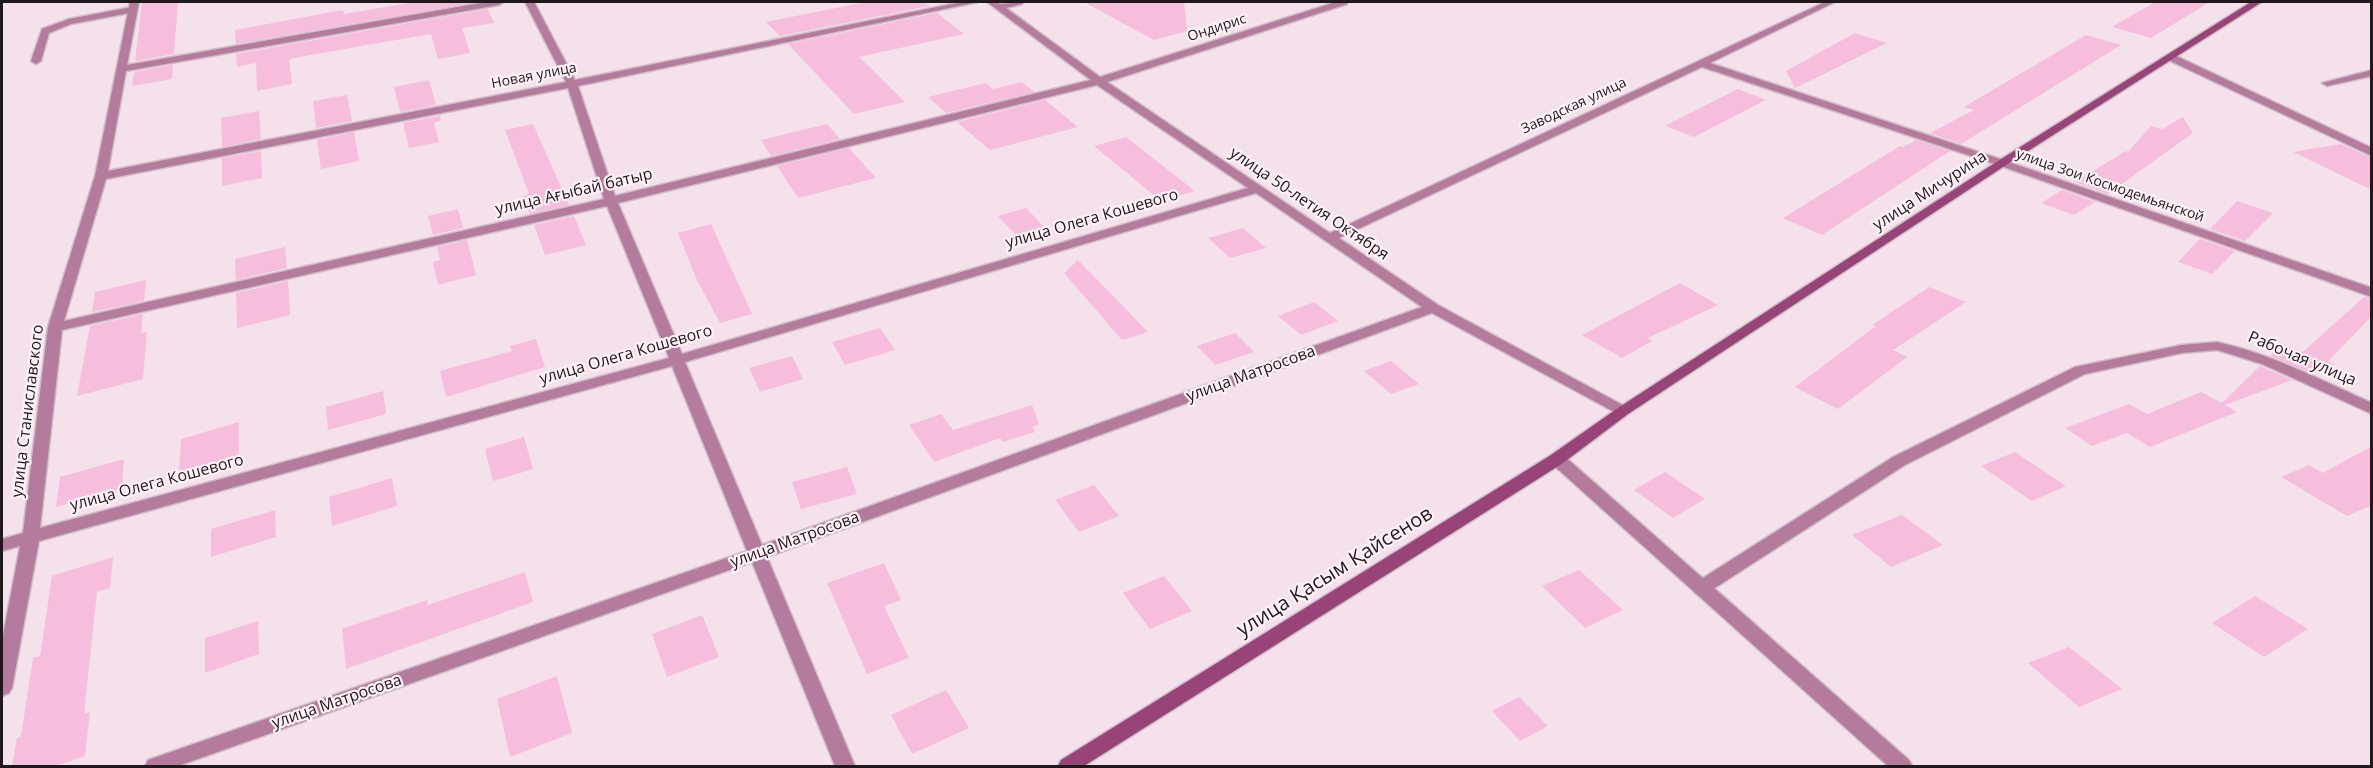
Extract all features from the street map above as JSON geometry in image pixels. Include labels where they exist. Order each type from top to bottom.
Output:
[{"type":"street","points":[[121,69],[499,2]]},
{"type":"street","points":[[529,2],[572,84],[611,201],[845,766]]},
{"type":"street","name":"Новая улица","points":[[100,176],[572,84],[973,2]]},
{"type":"street","points":[[996,4],[1019,2]]},
{"type":"street","name":"Ондирис","points":[[1099,81],[1344,2]]},
{"type":"street","name":"Заводская улица","points":[[1329,238],[1831,2]]},
{"type":"street","name":"улица Мичурина","points":[[1623,411],[2001,164],[2257,2]]},
{"type":"street","name":"улица 50-летия Октября","points":[[996,4],[1099,81],[1433,308],[1623,411]]},
{"type":"street","points":[[36,61],[45,31],[69,22],[133,6]]},
{"type":"street","name":"улица Станиславского","points":[[2,688],[31,536],[56,327],[100,176],[133,6]]},
{"type":"street","points":[[2170,57],[2372,153]]},
{"type":"street","name":"улица Зои Космодемьянской","points":[[1701,63],[2372,293]]},
{"type":"street","points":[[2327,83],[2372,73]]},
{"type":"street","name":"улица Ағыбай батыр","points":[[56,327],[611,201],[1099,81]]},
{"type":"street","name":"улица Олега Кошевого","points":[[2,545],[677,360],[1257,189]]},
{"type":"street","name":"улица Матросова","points":[[155,766],[757,554],[1433,308]]},
{"type":"street","name":"Рабочая улица","points":[[1701,588],[1899,461],[2080,370],[2190,347],[2217,346],[2243,351],[2372,409]]},
{"type":"street","name":"улица Қасым Қайсенов","points":[[1068,766],[1557,459],[1623,411]]},
{"type":"street","points":[[1557,459],[1902,766]]},
{"type":"building","points":[[142,2],[178,2],[174,54],[135,61]]},
{"type":"building","points":[[415,2],[476,2],[236,44],[235,30],[343,10],[344,14]]},
{"type":"building","points":[[866,2],[923,2],[929,6],[780,36],[766,22]]},
{"type":"building","points":[[1084,2],[1184,2],[1187,31],[1154,40]]},
{"type":"building","points":[[2155,2],[2210,2],[2151,38],[2112,27]]},
{"type":"building","points":[[488,9],[494,23],[462,28],[470,53],[438,59],[431,34],[373,44],[289,59],[292,84],[257,91],[256,63],[237,67],[236,54]]},
{"type":"building","points":[[937,13],[964,34],[859,57],[905,102],[854,114],[788,44]]},
{"type":"building","points":[[1855,33],[1887,43],[1795,88],[1786,71]]},
{"type":"building","points":[[2086,35],[2121,45],[1961,144],[1930,133],[1974,110],[1964,107]]},
{"type":"building","points":[[173,65],[172,79],[132,86],[134,72]]},
{"type":"building","points":[[429,80],[436,105],[400,112],[394,87]]},
{"type":"building","points":[[1022,82],[1034,92],[946,113],[928,97],[986,83],[993,89]]},
{"type":"building","points":[[1738,89],[1766,100],[1694,137],[1665,126]]},
{"type":"building","points":[[347,95],[352,121],[316,128],[313,101]]},
{"type":"building","points":[[1045,100],[1078,127],[990,150],[957,122]]},
{"type":"building","points":[[259,111],[261,139],[222,147],[221,118]]},
{"type":"building","points":[[440,116],[441,120],[434,123],[439,142],[409,148],[403,123]]},
{"type":"building","points":[[2183,117],[2193,133],[2108,194],[2075,182],[2126,151],[2128,152],[2151,126],[2162,129]]},
{"type":"building","points":[[533,124],[569,205],[530,214],[523,196],[529,194],[505,130]]},
{"type":"building","points":[[827,124],[840,139],[771,156],[761,140]]},
{"type":"building","points":[[354,132],[359,161],[321,169],[317,140]]},
{"type":"building","points":[[1126,137],[1195,191],[1161,201],[1094,146]]},
{"type":"building","points":[[1916,140],[1950,151],[1822,235],[1783,218],[1900,146],[1903,147]]},
{"type":"building","points":[[2341,144],[2372,158],[2372,190],[2293,152]]},
{"type":"building","points":[[849,148],[876,178],[798,198],[777,166]]},
{"type":"building","points":[[261,151],[262,178],[222,186],[222,158]]},
{"type":"building","points":[[2062,190],[2095,202],[2074,215],[2041,203]]},
{"type":"building","points":[[2237,201],[2273,213],[2245,241],[2210,229]]},
{"type":"building","points":[[1026,208],[1050,232],[1021,240],[998,216]]},
{"type":"building","points":[[458,209],[463,228],[433,235],[428,216]]},
{"type":"building","points":[[574,216],[586,245],[545,255],[534,225]]},
{"type":"building","points":[[711,224],[752,314],[720,323],[697,280],[678,233]]},
{"type":"building","points":[[1243,228],[1266,248],[1230,258],[1208,238]]},
{"type":"building","points":[[2200,239],[2235,251],[2212,274],[2178,262]]},
{"type":"building","points":[[467,240],[476,275],[438,285],[433,262],[440,260],[437,247]]},
{"type":"building","points":[[285,247],[287,268],[236,280],[235,259]]},
{"type":"building","points":[[1078,260],[1148,332],[1122,340],[1064,273]]},
{"type":"building","points":[[146,280],[144,301],[92,312],[95,292]]},
{"type":"building","points":[[288,281],[290,315],[237,328],[236,293]]},
{"type":"building","points":[[1680,283],[1718,305],[1648,338],[1652,341],[1622,358],[1582,335]]},
{"type":"building","points":[[1929,287],[1966,302],[1893,350],[1907,357],[1838,409],[1795,387],[1876,326],[1872,325]]},
{"type":"building","points":[[2364,297],[2372,299],[2372,316],[2328,361],[2334,364],[2318,373],[2311,373],[2270,356],[2283,344],[2303,352]]},
{"type":"building","points":[[1314,302],[1338,321],[1301,335],[1278,316]]},
{"type":"building","points":[[143,314],[141,333],[147,332],[143,379],[77,396],[90,326]]},
{"type":"building","points":[[880,328],[895,350],[845,365],[832,342]]},
{"type":"building","points":[[1235,333],[1254,352],[1215,365],[1197,346]]},
{"type":"building","points":[[536,339],[545,367],[446,397],[440,371],[512,351],[510,346]]},
{"type":"building","points":[[792,356],[803,379],[760,392],[749,368]]},
{"type":"building","points":[[1391,361],[1419,384],[1391,394],[1364,371]]},
{"type":"building","points":[[2260,366],[2292,380],[2225,405],[2237,412],[2150,447],[2127,433],[2092,446],[2065,428],[2129,404],[2147,414],[2201,392],[2222,403]]},
{"type":"building","points":[[383,391],[386,414],[328,430],[326,407]]},
{"type":"building","points":[[1032,405],[1039,424],[1032,427],[1035,432],[1003,442],[1000,438],[934,462],[909,425],[941,414],[953,430]]},
{"type":"building","points":[[239,422],[239,456],[179,473],[181,439]]},
{"type":"building","points":[[524,437],[533,469],[493,481],[485,449]]},
{"type":"building","points":[[2372,446],[2372,505],[2347,516],[2281,477],[2309,465],[2323,473]]},
{"type":"building","points":[[2015,452],[2066,486],[2032,501],[1981,466]]},
{"type":"building","points":[[124,459],[122,488],[56,507],[60,477]]},
{"type":"building","points":[[847,467],[857,494],[801,509],[792,482]]},
{"type":"building","points":[[1665,472],[1705,499],[1673,518],[1634,490]]},
{"type":"building","points":[[392,478],[397,506],[332,526],[329,497]]},
{"type":"building","points":[[1094,485],[1119,516],[1079,532],[1055,500]]},
{"type":"building","points":[[275,510],[276,537],[211,557],[211,529]]},
{"type":"building","points":[[1902,515],[1943,545],[1891,567],[1852,535]]},
{"type":"building","points":[[113,557],[110,588],[97,592],[84,714],[90,712],[85,756],[56,766],[12,766],[17,738],[21,736],[33,658],[40,656],[52,576]]},
{"type":"building","points":[[884,563],[901,600],[884,606],[909,658],[867,674],[827,583]]},
{"type":"building","points":[[1579,570],[1623,610],[1585,628],[1542,586]]},
{"type":"building","points":[[525,572],[533,602],[346,669],[342,629],[427,600],[428,605]]},
{"type":"building","points":[[1164,576],[1192,611],[1150,629],[1123,593]]},
{"type":"building","points":[[2255,596],[2308,629],[2264,657],[2212,623]]},
{"type":"building","points":[[702,615],[719,657],[667,677],[652,634]]},
{"type":"building","points":[[258,621],[259,654],[205,673],[205,638]]},
{"type":"building","points":[[2069,647],[2122,689],[2079,707],[2028,663]]},
{"type":"building","points":[[557,676],[572,733],[510,757],[497,699]]},
{"type":"building","points":[[946,690],[969,728],[912,754],[891,715]]},
{"type":"building","points":[[1519,697],[1548,726],[1520,741],[1492,711]]}]
